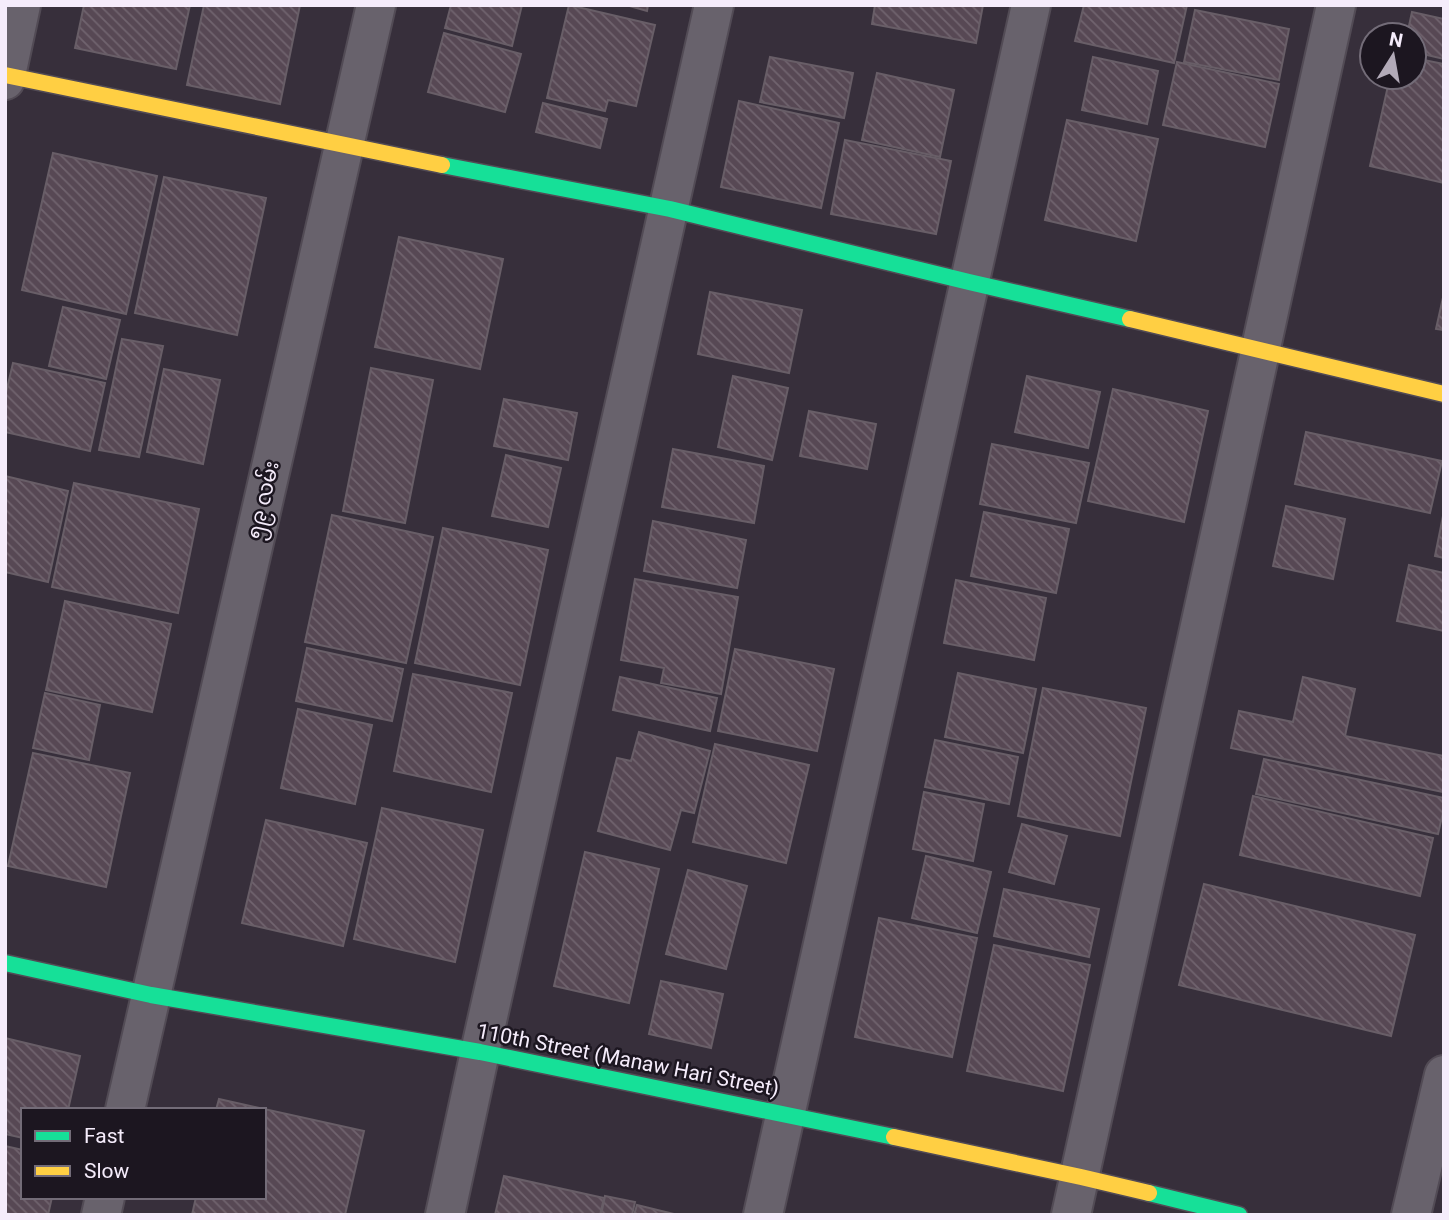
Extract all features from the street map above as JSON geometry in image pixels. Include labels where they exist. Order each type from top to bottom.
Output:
[{"type":"street","points":[[21,5],[6,77],[670,209],[1444,394]]},
{"type":"street","name":"၅၉ လမ်း","points":[[125,1108],[376,5]]},
{"type":"street","points":[[445,1215],[714,5]]},
{"type":"street","points":[[763,1215],[1031,5]]},
{"type":"street","points":[[1072,1215],[1336,5]]},
{"type":"street","name":"110th Street (Manaw Hari Street)","points":[[5,963],[151,995],[480,1052],[786,1114],[1081,1177],[1239,1215]]},
{"type":"street","points":[[1411,1215],[1444,1075]]},
{"type":"building","points":[[84,5],[190,5],[176,69],[75,48]]},
{"type":"building","points":[[204,5],[300,5],[280,104],[187,85]]},
{"type":"building","points":[[451,5],[522,5],[512,46],[445,28]]},
{"type":"building","points":[[569,5],[655,25],[636,106],[608,100],[605,111],[547,98]]},
{"type":"building","points":[[626,5],[648,5],[647,11]]},
{"type":"building","points":[[875,5],[983,5],[976,43],[872,24]]},
{"type":"building","points":[[1084,5],[1187,5],[1174,63],[1075,41]]},
{"type":"building","points":[[1195,10],[1289,29],[1279,80],[1184,62]]},
{"type":"building","points":[[1412,12],[1444,19],[1444,59],[1428,55],[1428,21],[1410,21]]},
{"type":"building","points":[[444,33],[521,54],[505,112],[428,92]]},
{"type":"building","points":[[770,57],[853,73],[844,118],[760,102]]},
{"type":"building","points":[[1093,57],[1158,71],[1147,124],[1082,110]]},
{"type":"building","points":[[1428,61],[1444,64],[1444,183],[1370,166],[1387,91],[1428,91]]},
{"type":"building","points":[[1177,62],[1279,84],[1265,147],[1163,125]]},
{"type":"building","points":[[877,73],[954,90],[940,157],[862,140]]},
{"type":"building","points":[[739,101],[839,123],[821,208],[721,187]]},
{"type":"building","points":[[543,103],[607,119],[600,148],[536,132]]},
{"type":"building","points":[[1067,120],[1158,139],[1136,241],[1045,220]]},
{"type":"building","points":[[845,140],[951,161],[936,234],[831,214]]},
{"type":"building","points":[[53,153],[157,176],[126,314],[22,290]]},
{"type":"building","points":[[164,177],[266,198],[237,335],[135,313]]},
{"type":"building","points":[[399,237],[503,259],[480,369],[375,347]]},
{"type":"building","points":[[710,292],[802,310],[789,373],[698,354]]},
{"type":"building","points":[[1444,293],[1444,330],[1436,329]]},
{"type":"building","points":[[63,307],[120,320],[106,379],[49,366]]},
{"type":"building","points":[[122,339],[163,346],[139,457],[99,450]]},
{"type":"building","points":[[13,363],[105,383],[90,451],[5,432],[5,397]]},
{"type":"building","points":[[371,368],[433,380],[405,523],[343,511]]},
{"type":"building","points":[[164,369],[220,380],[203,464],[147,452]]},
{"type":"building","points":[[733,376],[788,388],[772,460],[718,447]]},
{"type":"building","points":[[1027,376],[1100,392],[1088,448],[1015,432]]},
{"type":"building","points":[[1113,389],[1208,411],[1184,522],[1088,501]]},
{"type":"building","points":[[504,399],[577,413],[568,460],[494,446]]},
{"type":"building","points":[[809,411],[876,424],[867,469],[800,456]]},
{"type":"building","points":[[1306,432],[1442,461],[1430,513],[1295,484]]},
{"type":"building","points":[[992,444],[1089,463],[1076,523],[980,504]]},
{"type":"building","points":[[673,449],[764,466],[754,523],[662,507]]},
{"type":"building","points":[[506,455],[561,468],[548,527],[492,516]]},
{"type":"building","points":[[5,476],[68,491],[48,582],[5,572]]},
{"type":"building","points":[[74,483],[199,509],[178,613],[52,587]]},
{"type":"building","points":[[1286,506],[1345,519],[1333,579],[1273,566]]},
{"type":"building","points":[[1444,511],[1444,558],[1435,556]]},
{"type":"building","points":[[984,512],[1069,529],[1056,593],[971,576]]},
{"type":"building","points":[[332,515],[433,537],[406,663],[305,642]]},
{"type":"building","points":[[653,521],[746,540],[737,588],[644,571]]},
{"type":"building","points":[[443,528],[548,550],[520,685],[415,663]]},
{"type":"building","points":[[1409,565],[1444,573],[1444,631],[1397,621]]},
{"type":"building","points":[[635,579],[738,597],[721,694],[661,683],[664,668],[621,660]]},
{"type":"building","points":[[956,580],[1046,598],[1034,660],[944,643]]},
{"type":"building","points":[[65,601],[171,624],[152,712],[46,690]]},
{"type":"building","points":[[307,648],[403,669],[392,721],[296,701]]},
{"type":"building","points":[[735,649],[834,669],[817,751],[718,731]]},
{"type":"building","points":[[958,673],[1036,689],[1023,753],[945,737]]},
{"type":"building","points":[[413,674],[512,693],[491,792],[394,771]]},
{"type":"building","points":[[620,677],[717,698],[710,731],[613,710]]},
{"type":"building","points":[[1303,677],[1355,689],[1345,736],[1444,756],[1443,792],[1231,748],[1239,711],[1293,722]]},
{"type":"building","points":[[1043,688],[1146,708],[1120,836],[1018,816]]},
{"type":"building","points":[[45,693],[100,705],[89,760],[33,748]]},
{"type":"building","points":[[298,709],[372,725],[355,804],[281,788]]},
{"type":"building","points":[[639,732],[710,751],[694,813],[681,810],[670,850],[598,831],[617,758],[631,761]]},
{"type":"building","points":[[935,740],[1018,757],[1009,804],[925,787]]},
{"type":"building","points":[[715,744],[809,765],[786,863],[693,842]]},
{"type":"building","points":[[33,753],[130,773],[106,887],[8,866]]},
{"type":"building","points":[[1264,759],[1444,798],[1438,834],[1256,794]]},
{"type":"building","points":[[924,792],[984,804],[973,861],[913,849]]},
{"type":"building","points":[[1253,796],[1433,838],[1420,896],[1240,855]]},
{"type":"building","points":[[382,808],[483,830],[455,962],[354,939]]},
{"type":"building","points":[[266,820],[367,843],[343,946],[242,923]]},
{"type":"building","points":[[1022,824],[1067,836],[1054,884],[1009,872]]},
{"type":"building","points":[[585,852],[659,869],[629,1003],[554,986]]},
{"type":"building","points":[[926,856],[991,872],[977,933],[912,918]]},
{"type":"building","points":[[688,870],[747,886],[726,969],[666,954]]},
{"type":"building","points":[[1204,884],[1415,935],[1391,1036],[1179,985]]},
{"type":"building","points":[[1004,889],[1099,909],[1089,957],[994,936]]},
{"type":"building","points":[[879,918],[977,938],[952,1057],[855,1037]]},
{"type":"building","points":[[994,945],[1090,965],[1063,1091],[967,1071]]},
{"type":"building","points":[[661,981],[723,994],[711,1048],[649,1034]]},
{"type":"building","points":[[5,1038],[80,1056],[68,1108],[21,1108],[21,1138],[5,1134]]},
{"type":"building","points":[[219,1099],[260,1108],[217,1108]]},
{"type":"building","points":[[266,1109],[364,1131],[345,1215],[192,1215],[196,1199],[266,1199]]},
{"type":"building","points":[[5,1146],[21,1150],[21,1199],[52,1199],[48,1215],[5,1213]]},
{"type":"building","points":[[504,1176],[604,1198],[600,1215],[495,1215]]},
{"type":"building","points":[[605,1196],[635,1202],[632,1215],[601,1215]]},
{"type":"building","points":[[637,1205],[678,1215],[634,1215]]},
{"type":"traffic: fast","points":[[442,165],[670,209],[1130,319]]},
{"type":"traffic: fast","points":[[5,963],[151,995],[480,1052],[894,1137]]},
{"type":"traffic: fast","points":[[1149,1193],[1239,1215]]},
{"type":"traffic: slow","points":[[5,75],[442,165]]},
{"type":"traffic: slow","points":[[1130,319],[1444,394]]},
{"type":"traffic: slow","points":[[894,1137],[1149,1193]]}]
